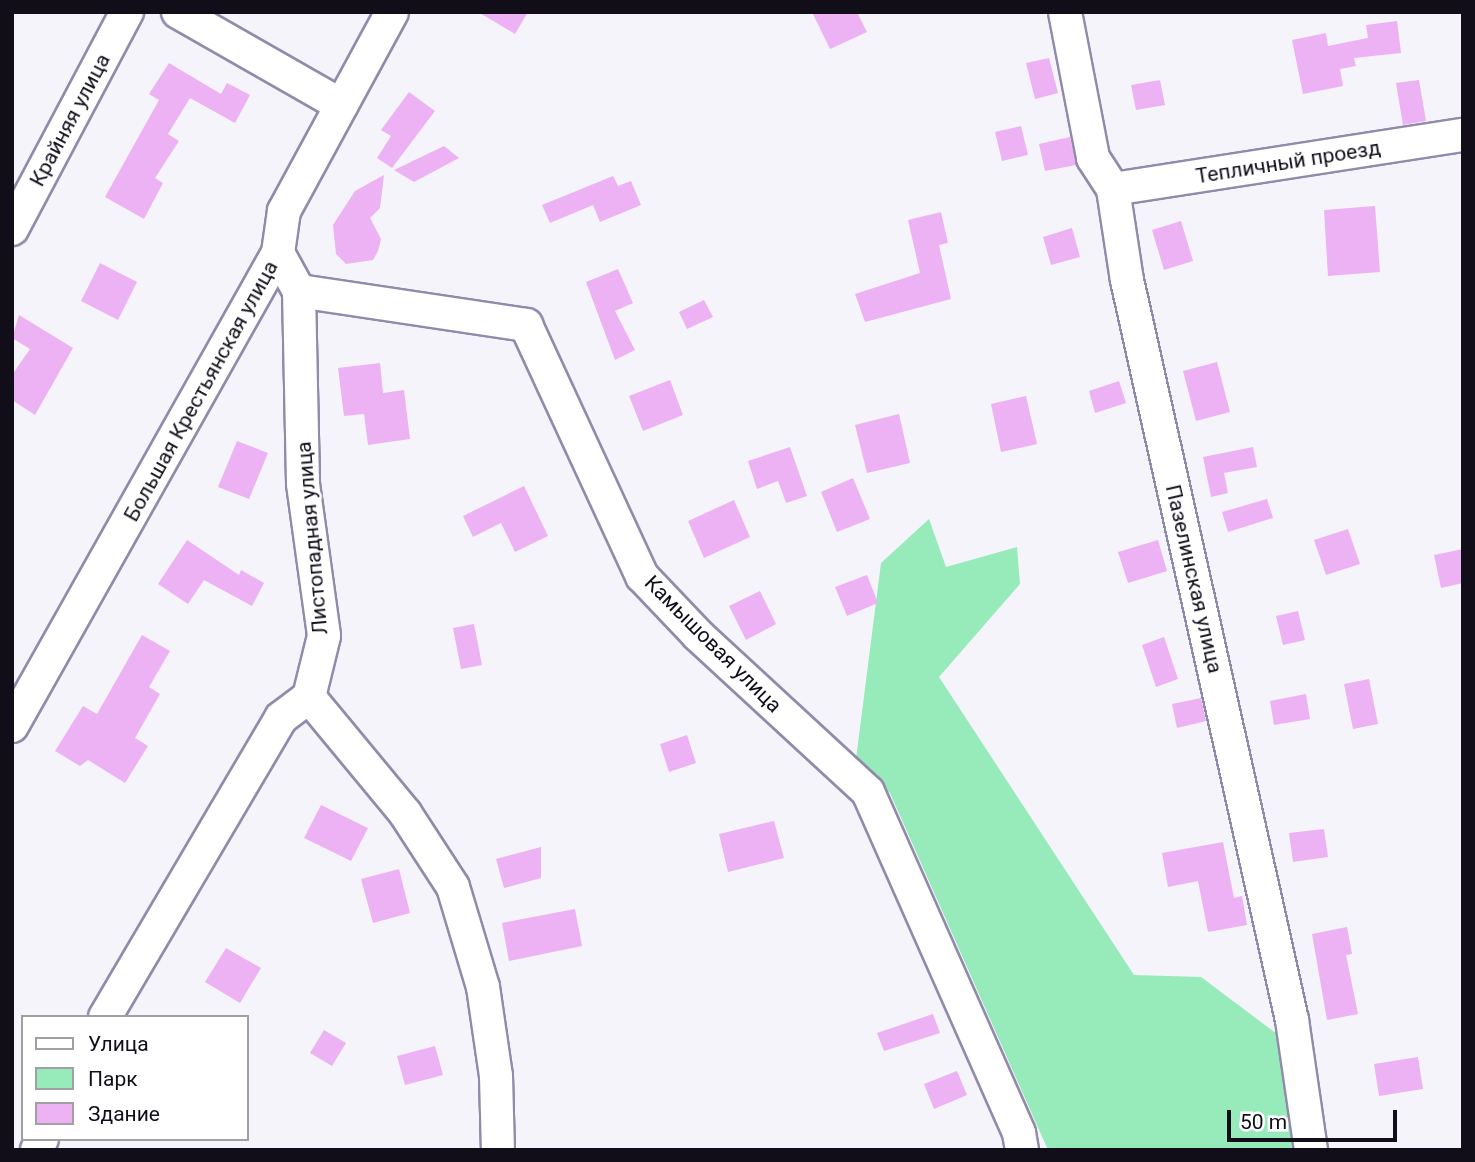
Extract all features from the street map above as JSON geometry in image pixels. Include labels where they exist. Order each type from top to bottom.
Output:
[{"type":"street","name":"Крайняя улица","points":[[12,229],[127,12]]},
{"type":"street","points":[[178,12],[341,104]]},
{"type":"street","name":"Большая Крестьянская улица","points":[[12,726],[278,253],[284,211],[392,12]]},
{"type":"street","name":"Пазелинская улица","points":[[1065,12],[1093,158],[1112,189],[1126,280],[1292,1020],[1311,1150]]},
{"type":"street","name":"Тепличный проезд","points":[[1112,189],[1463,135]]},
{"type":"street","name":"Листопадная улица","points":[[278,253],[299,291],[303,484],[324,636],[309,697]]},
{"type":"street","name":"Камышовая улица","points":[[299,291],[526,325],[642,576],[698,635],[868,792],[1019,1133],[1021,1150]]},
{"type":"street","points":[[106,1015],[281,718],[309,697],[405,813],[453,887],[483,987],[496,1076],[498,1150]]},
{"type":"green space","points":[[929,519],[946,567],[1017,547],[1020,584],[939,677],[1134,975],[1201,977],[1281,1037],[1297,1150],[1048,1150],[890,793],[856,759],[881,563]]},
{"type":"building","points":[[478,12],[528,12],[515,34]]},
{"type":"building","points":[[812,12],[857,12],[867,32],[830,49]]},
{"type":"building","points":[[1397,21],[1401,53],[1354,58],[1356,66],[1340,69],[1343,86],[1303,94],[1292,40],[1326,33],[1328,46],[1368,38],[1366,25]]},
{"type":"building","points":[[1049,58],[1058,93],[1035,99],[1026,63]]},
{"type":"building","points":[[169,63],[221,94],[227,83],[250,95],[235,123],[190,98],[168,134],[179,141],[155,178],[163,183],[144,219],[105,197],[159,100],[149,94]]},
{"type":"building","points":[[1160,80],[1165,105],[1136,110],[1131,85]]},
{"type":"building","points":[[1419,80],[1426,121],[1403,125],[1396,83]]},
{"type":"building","points":[[409,92],[435,111],[392,168],[377,158],[391,136],[381,130]]},
{"type":"building","points":[[1021,126],[1028,155],[1002,161],[995,132]]},
{"type":"building","points":[[1070,137],[1076,165],[1045,171],[1039,144]]},
{"type":"building","points":[[444,146],[459,158],[414,182],[394,170]]},
{"type":"building","points":[[384,175],[380,208],[370,218],[381,239],[378,251],[373,260],[346,264],[336,254],[333,225],[355,191]]},
{"type":"building","points":[[613,176],[618,186],[631,181],[641,205],[600,222],[593,205],[550,223],[542,205]]},
{"type":"building","points":[[1375,206],[1380,272],[1328,276],[1324,210]]},
{"type":"building","points":[[941,212],[948,243],[939,245],[951,299],[865,322],[855,294],[920,273],[908,220]]},
{"type":"building","points":[[1181,221],[1193,261],[1164,270],[1152,230]]},
{"type":"building","points":[[1072,228],[1080,257],[1051,265],[1043,237]]},
{"type":"building","points":[[100,263],[137,282],[118,320],[81,301]]},
{"type":"building","points":[[618,269],[633,303],[615,311],[635,350],[615,360],[586,282]]},
{"type":"building","points":[[704,300],[713,317],[687,329],[679,312]]},
{"type":"building","points":[[19,315],[73,348],[35,415],[12,400],[12,375],[30,349],[12,338]]},
{"type":"building","points":[[1217,362],[1230,412],[1196,421],[1183,371]]},
{"type":"building","points":[[380,363],[383,393],[404,390],[410,439],[368,445],[364,414],[344,416],[338,368]]},
{"type":"building","points":[[670,380],[683,415],[643,431],[629,396]]},
{"type":"building","points":[[1119,381],[1126,403],[1095,413],[1089,391]]},
{"type":"building","points":[[1026,396],[1037,444],[1001,452],[991,404]]},
{"type":"building","points":[[899,414],[910,463],[867,473],[855,425]]},
{"type":"building","points":[[237,441],[268,453],[249,499],[218,487]]},
{"type":"building","points":[[790,447],[807,496],[786,503],[778,481],[757,489],[748,461]]},
{"type":"building","points":[[1253,447],[1257,467],[1224,473],[1228,493],[1211,497],[1203,457]]},
{"type":"building","points":[[853,478],[870,519],[837,532],[821,492]]},
{"type":"building","points":[[524,486],[548,536],[515,552],[501,523],[473,537],[463,516]]},
{"type":"building","points":[[1267,499],[1273,518],[1228,532],[1222,512]]},
{"type":"building","points":[[734,500],[750,537],[704,558],[688,521]]},
{"type":"building","points":[[1348,529],[1360,564],[1326,575],[1314,540]]},
{"type":"building","points":[[187,540],[239,575],[241,570],[264,583],[252,606],[204,580],[188,604],[158,584]]},
{"type":"building","points":[[1158,540],[1167,571],[1128,583],[1118,552]]},
{"type":"building","points":[[1463,549],[1463,583],[1441,588],[1434,555]]},
{"type":"building","points":[[867,575],[878,603],[847,616],[835,587]]},
{"type":"building","points":[[760,591],[776,624],[746,640],[729,606]]},
{"type":"building","points":[[1298,611],[1305,640],[1283,645],[1276,616]]},
{"type":"building","points":[[474,624],[482,665],[461,669],[453,628]]},
{"type":"building","points":[[142,635],[170,651],[149,687],[160,694],[135,738],[148,746],[125,783],[88,760],[80,766],[55,751],[83,706],[97,714]]},
{"type":"building","points":[[1164,637],[1178,679],[1156,687],[1142,645]]},
{"type":"building","points":[[1369,679],[1378,724],[1353,729],[1344,684]]},
{"type":"building","points":[[1306,694],[1310,719],[1274,725],[1270,701]]},
{"type":"building","points":[[1201,698],[1206,721],[1177,728],[1172,704]]},
{"type":"building","points":[[687,735],[696,763],[669,772],[660,744]]},
{"type":"building","points":[[321,805],[368,828],[351,861],[304,838]]},
{"type":"building","points":[[774,821],[784,858],[728,872],[719,834]]},
{"type":"building","points":[[1324,829],[1328,857],[1293,862],[1289,833]]},
{"type":"building","points":[[1223,842],[1234,898],[1242,896],[1247,925],[1208,932],[1198,881],[1168,887],[1162,853]]},
{"type":"building","points":[[541,847],[541,878],[504,888],[496,859]]},
{"type":"building","points":[[399,869],[410,913],[373,923],[361,879]]},
{"type":"building","points":[[575,909],[582,946],[509,961],[502,923]]},
{"type":"building","points":[[1347,927],[1352,954],[1346,955],[1358,1014],[1327,1020],[1312,934]]},
{"type":"building","points":[[226,948],[261,968],[240,1003],[205,982]]},
{"type":"building","points":[[933,1014],[940,1033],[884,1051],[877,1033]]},
{"type":"building","points":[[324,1030],[346,1043],[332,1066],[310,1053]]},
{"type":"building","points":[[435,1046],[443,1075],[405,1085],[397,1056]]},
{"type":"building","points":[[1418,1057],[1423,1089],[1379,1096],[1374,1064]]},
{"type":"building","points":[[957,1071],[967,1095],[934,1109],[924,1084]]}]
